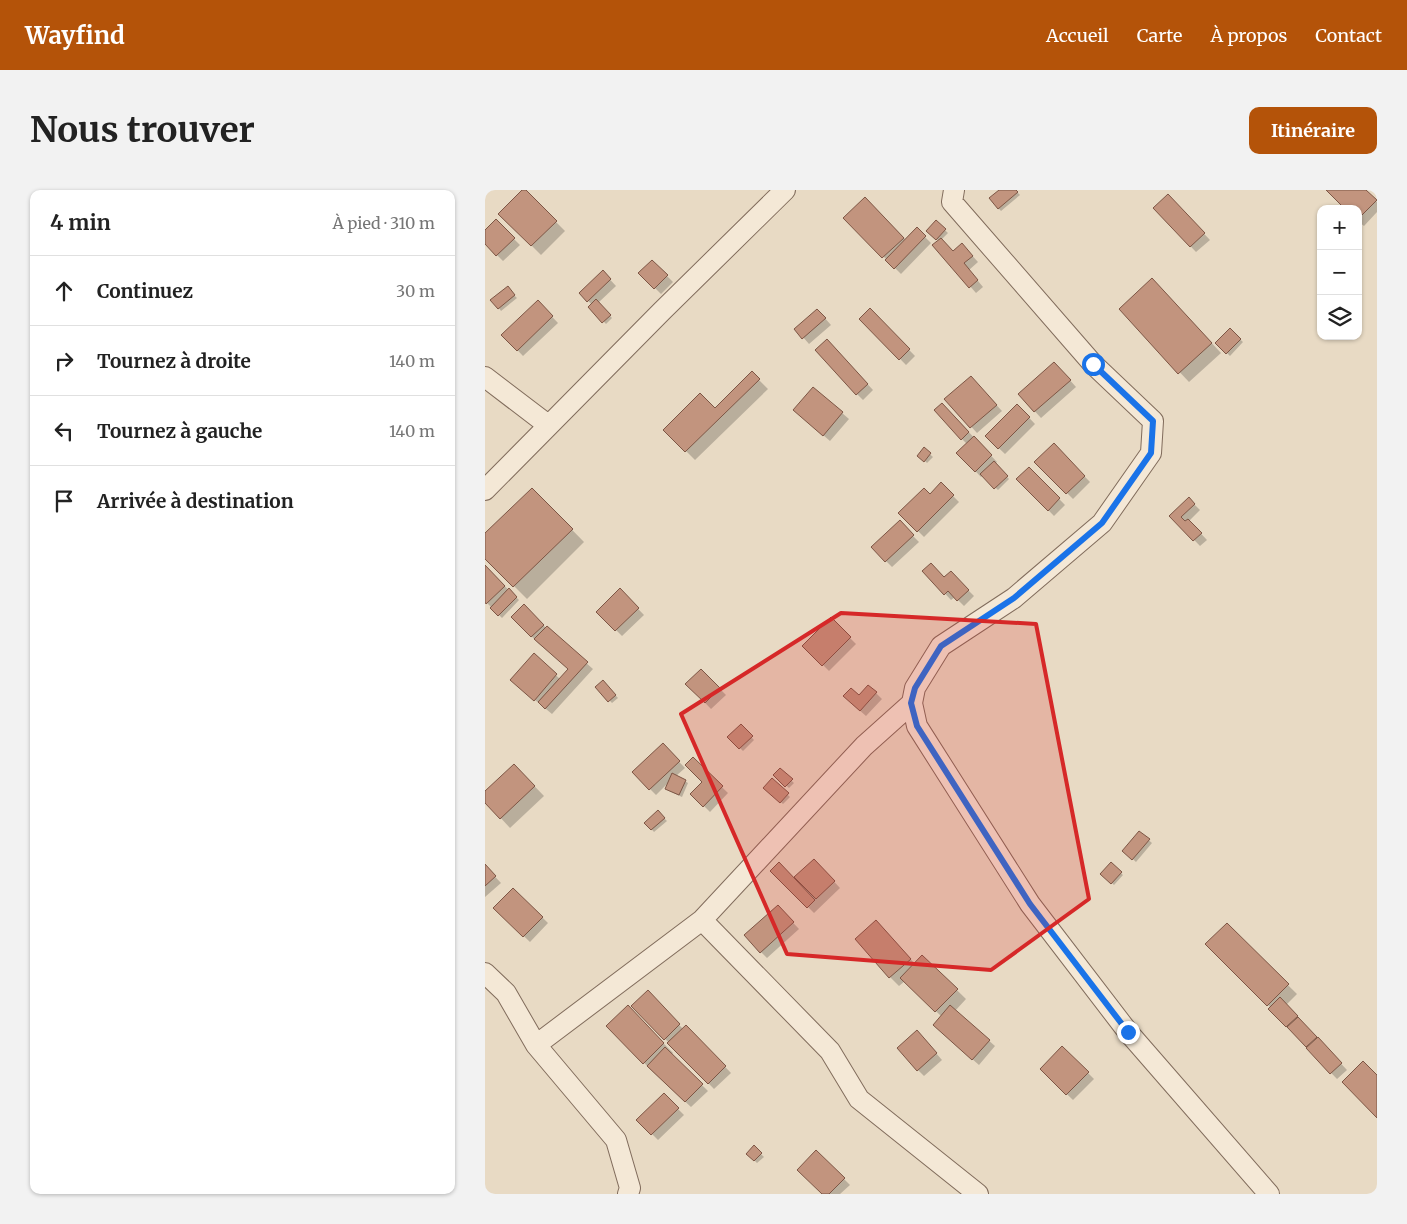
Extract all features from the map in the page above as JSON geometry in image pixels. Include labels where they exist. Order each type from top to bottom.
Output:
[{"type":"street","points":[[485,490],[785,190]]},
{"type":"street","points":[[949,194],[1093,364],[1153,421],[1151,453],[1102,523],[1014,598],[941,646],[915,688],[911,703],[917,726],[1030,904],[1128,1032],[1269,1194]]},
{"type":"street","points":[[485,377],[548,425]]},
{"type":"street","points":[[535,1045],[702,920],[864,746],[911,703]]},
{"type":"street","points":[[702,920],[830,1051],[859,1099],[978,1194]]},
{"type":"street","points":[[485,973],[505,993],[535,1045],[616,1140],[630,1188],[628,1194]]},
{"type":"highlighted area","points":[[841,613],[1036,624],[1089,899],[991,970],[787,954],[681,714]]},
{"type":"building","points":[[522,190],[526,190],[557,221],[531,246],[498,214]]},
{"type":"building","points":[[999,190],[1016,190],[1018,192],[998,209],[989,198]]},
{"type":"building","points":[[1326,190],[1366,190],[1377,200],[1362,215],[1362,205],[1341,205]]},
{"type":"building","points":[[1168,194],[1205,233],[1190,247],[1153,208]]},
{"type":"building","points":[[865,197],[904,238],[882,258],[843,218]]},
{"type":"building","points":[[496,219],[515,238],[496,256],[485,244],[485,230]]},
{"type":"building","points":[[936,220],[946,229],[936,240],[926,231]]},
{"type":"building","points":[[917,227],[926,236],[894,269],[885,260]]},
{"type":"building","points":[[941,238],[953,251],[962,243],[973,256],[964,263],[978,280],[969,288],[932,245]]},
{"type":"building","points":[[652,260],[668,275],[654,289],[638,273]]},
{"type":"building","points":[[603,270],[611,279],[587,302],[579,293]]},
{"type":"building","points":[[1152,278],[1212,343],[1178,374],[1119,309]]},
{"type":"building","points":[[508,286],[515,295],[498,309],[490,300]]},
{"type":"building","points":[[596,299],[611,315],[602,323],[588,307]]},
{"type":"building","points":[[538,300],[553,316],[517,351],[501,335]]},
{"type":"building","points":[[870,308],[910,349],[899,360],[859,319]]},
{"type":"building","points":[[817,309],[826,318],[802,339],[794,329]]},
{"type":"building","points":[[1230,328],[1241,339],[1226,354],[1215,343]]},
{"type":"building","points":[[827,339],[868,384],[856,395],[815,350]]},
{"type":"building","points":[[1054,362],[1071,380],[1034,412],[1018,394]]},
{"type":"building","points":[[752,371],[760,379],[685,452],[663,430],[700,393],[715,408]]},
{"type":"building","points":[[971,376],[997,405],[970,428],[944,399]]},
{"type":"building","points":[[813,387],[843,412],[823,436],[793,410]]},
{"type":"building","points":[[942,403],[969,432],[961,440],[934,410]]},
{"type":"building","points":[[1017,404],[1030,417],[998,449],[985,436]]},
{"type":"building","points":[[974,436],[992,455],[975,472],[956,453]]},
{"type":"building","points":[[1054,443],[1085,476],[1066,494],[1034,462]]},
{"type":"building","points":[[924,447],[931,453],[924,462],[917,456]]},
{"type":"building","points":[[994,461],[1008,476],[994,489],[980,474]]},
{"type":"building","points":[[1029,467],[1060,498],[1048,511],[1016,479]]},
{"type":"building","points":[[941,482],[954,495],[917,532],[898,513],[924,488],[930,494]]},
{"type":"building","points":[[532,488],[573,529],[513,587],[485,559],[485,533]]},
{"type":"building","points":[[1189,497],[1195,504],[1181,517],[1185,521],[1188,519],[1202,533],[1193,541],[1169,516]]},
{"type":"building","points":[[900,520],[914,535],[885,562],[871,547]]},
{"type":"building","points":[[931,563],[944,577],[951,571],[969,590],[957,601],[948,591],[944,595],[922,571]]},
{"type":"building","points":[[485,565],[505,586],[486,604],[485,602]]},
{"type":"building","points":[[509,588],[517,597],[498,616],[490,608]]},
{"type":"building","points":[[620,588],[639,608],[615,631],[596,612]]},
{"type":"building","points":[[524,604],[544,625],[531,637],[511,617]]},
{"type":"building","points":[[831,617],[851,637],[822,666],[802,646]]},
{"type":"building","points":[[547,626],[588,662],[545,709],[538,702],[568,669],[534,639]]},
{"type":"building","points":[[534,653],[557,674],[534,701],[510,680]]},
{"type":"building","points":[[701,669],[720,688],[705,703],[685,684]]},
{"type":"building","points":[[603,680],[616,695],[608,702],[595,687]]},
{"type":"building","points":[[868,685],[877,692],[860,711],[843,696],[851,688],[859,695]]},
{"type":"building","points":[[741,724],[753,736],[739,749],[727,737]]},
{"type":"building","points":[[663,743],[680,761],[649,790],[632,772]]},
{"type":"building","points":[[693,757],[723,786],[703,807],[690,794],[702,782],[685,765]]},
{"type":"building","points":[[514,764],[535,786],[500,819],[485,803],[485,791]]},
{"type":"building","points":[[780,768],[793,779],[785,787],[773,775]]},
{"type":"building","points":[[672,773],[686,780],[679,795],[665,789]]},
{"type":"building","points":[[772,778],[789,793],[780,803],[763,788]]},
{"type":"building","points":[[658,810],[665,818],[651,830],[644,823]]},
{"type":"building","points":[[1139,831],[1150,839],[1132,860],[1122,851]]},
{"type":"building","points":[[814,859],[835,881],[816,899],[794,877]]},
{"type":"building","points":[[779,862],[815,900],[807,908],[770,871]]},
{"type":"building","points":[[1111,862],[1122,872],[1111,884],[1100,874]]},
{"type":"building","points":[[485,864],[496,876],[485,886]]},
{"type":"building","points":[[513,888],[543,917],[523,937],[493,908]]},
{"type":"building","points":[[778,905],[794,922],[760,953],[744,935]]},
{"type":"building","points":[[876,920],[911,959],[889,978],[855,939]]},
{"type":"building","points":[[1227,923],[1289,984],[1267,1006],[1205,944]]},
{"type":"building","points":[[922,955],[958,989],[935,1012],[900,978]]},
{"type":"building","points":[[648,990],[680,1024],[664,1040],[631,1006]]},
{"type":"building","points":[[1280,997],[1298,1016],[1286,1027],[1268,1009]]},
{"type":"building","points":[[628,1005],[664,1043],[643,1064],[606,1026]]},
{"type":"building","points":[[950,1005],[990,1040],[972,1060],[933,1025]]},
{"type":"building","points":[[1298,1017],[1317,1037],[1306,1047],[1287,1027]]},
{"type":"building","points":[[686,1025],[726,1066],[708,1084],[667,1043]]},
{"type":"building","points":[[917,1030],[937,1053],[917,1071],[897,1048]]},
{"type":"building","points":[[1318,1037],[1342,1063],[1330,1074],[1306,1048]]},
{"type":"building","points":[[1062,1046],[1089,1072],[1066,1095],[1040,1069]]},
{"type":"building","points":[[665,1047],[703,1084],[685,1102],[647,1066]]},
{"type":"building","points":[[1363,1061],[1377,1075],[1377,1118],[1342,1082]]},
{"type":"building","points":[[664,1093],[679,1108],[651,1135],[636,1120]]},
{"type":"building","points":[[754,1145],[762,1153],[754,1161],[746,1154]]},
{"type":"building","points":[[816,1150],[845,1178],[829,1194],[822,1194],[797,1170]]},
{"type":"route","points":[[1093,364],[1153,421],[1151,453],[1102,523],[1014,598],[941,646],[915,688],[911,703],[917,726],[1030,904],[1128,1032]]}]
